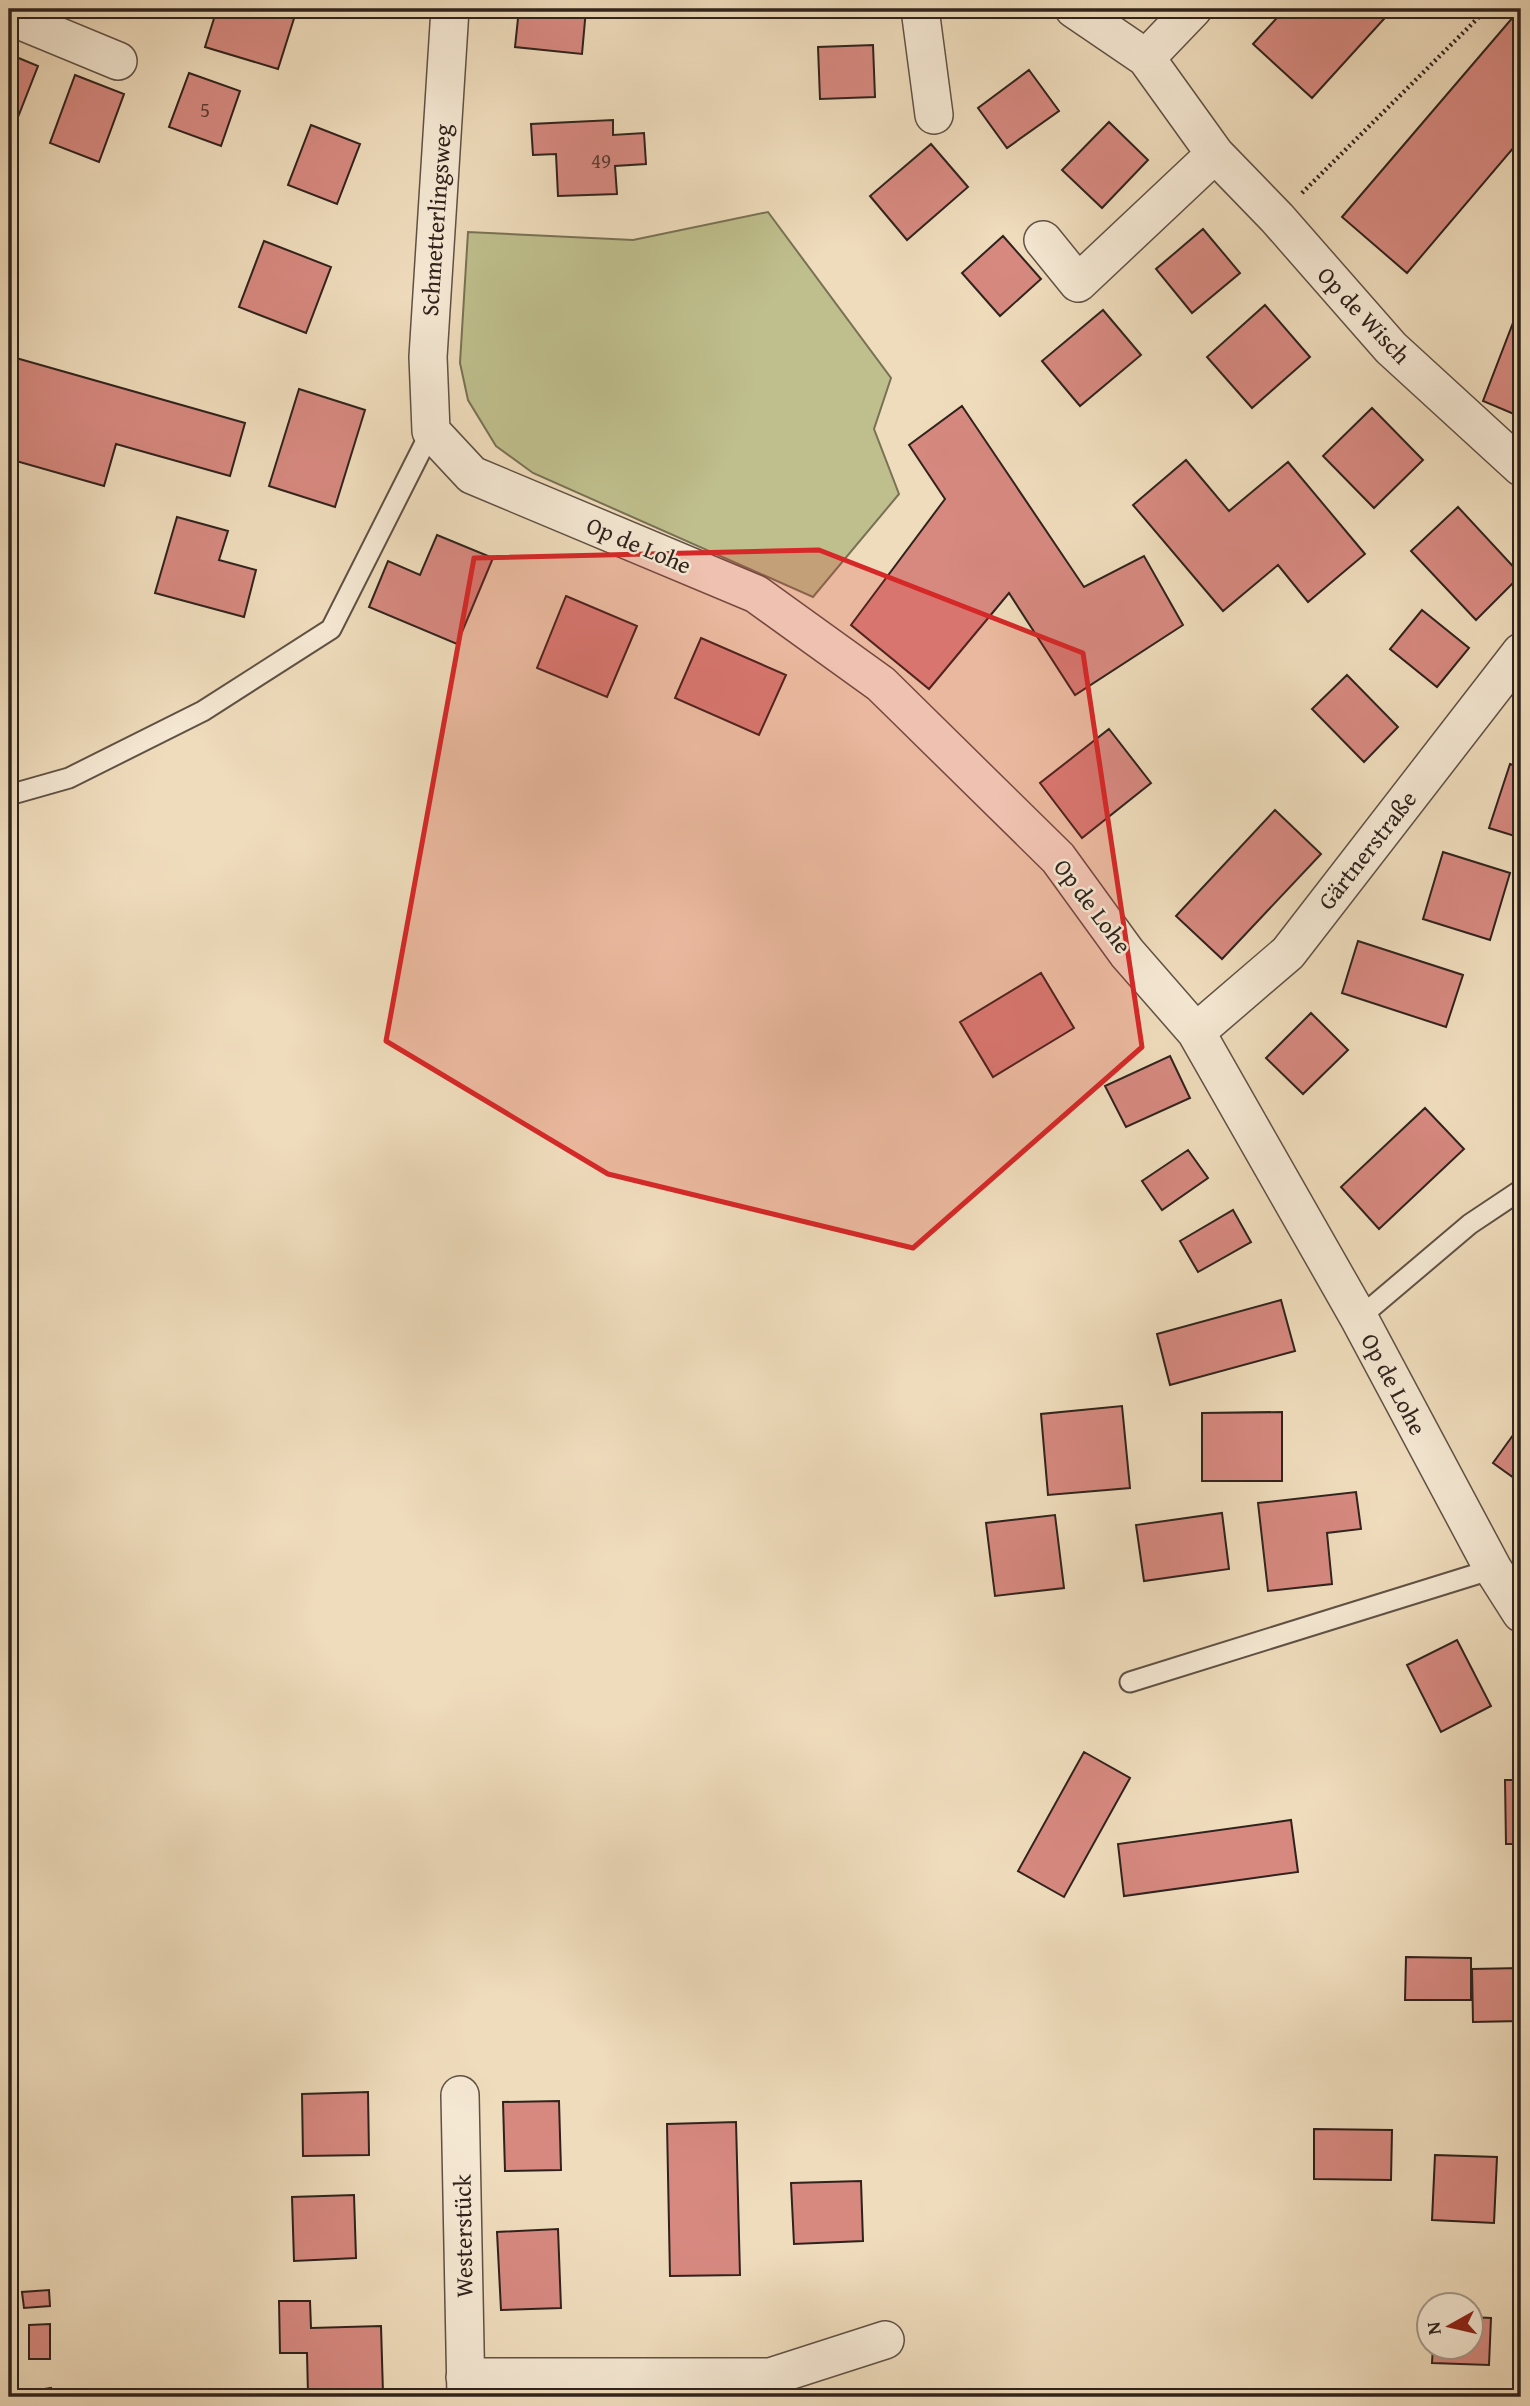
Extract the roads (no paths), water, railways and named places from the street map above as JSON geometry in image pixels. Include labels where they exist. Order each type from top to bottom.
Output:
[{"type":"street","name":"Schmetterlingsweg","points":[[431,431],[428,357],[450,9]]},
{"type":"street","points":[[920,9],[934,115]]},
{"type":"street","name":"Op de Wisch","points":[[1074,9],[1146,58],[1215,154],[1276,218],[1391,348],[1521,467]]},
{"type":"street","points":[[1146,58],[1193,9]]},
{"type":"street","points":[[9,16],[118,61]]},
{"type":"street","points":[[1043,240],[1078,284],[1215,154]]},
{"type":"street","name":"Op de Lohe","points":[[431,431],[472,475],[756,594],[881,684],[1058,858],[1127,953],[1196,1032],[1359,1318],[1493,1569],[1521,1614]]},
{"type":"street","name":"Gärtnerstraße","points":[[1196,1032],[1288,953],[1521,652]]},
{"type":"street","name":"Westerstück","points":[[460,2095],[466,2387],[770,2377],[885,2340]]},
{"type":"lane","points":[[9,795],[69,778],[203,711],[331,629],[431,431]]},
{"type":"lane","points":[[1359,1318],[1470,1224],[1521,1190]]},
{"type":"lane","points":[[1130,1682],[1493,1569]]}]
